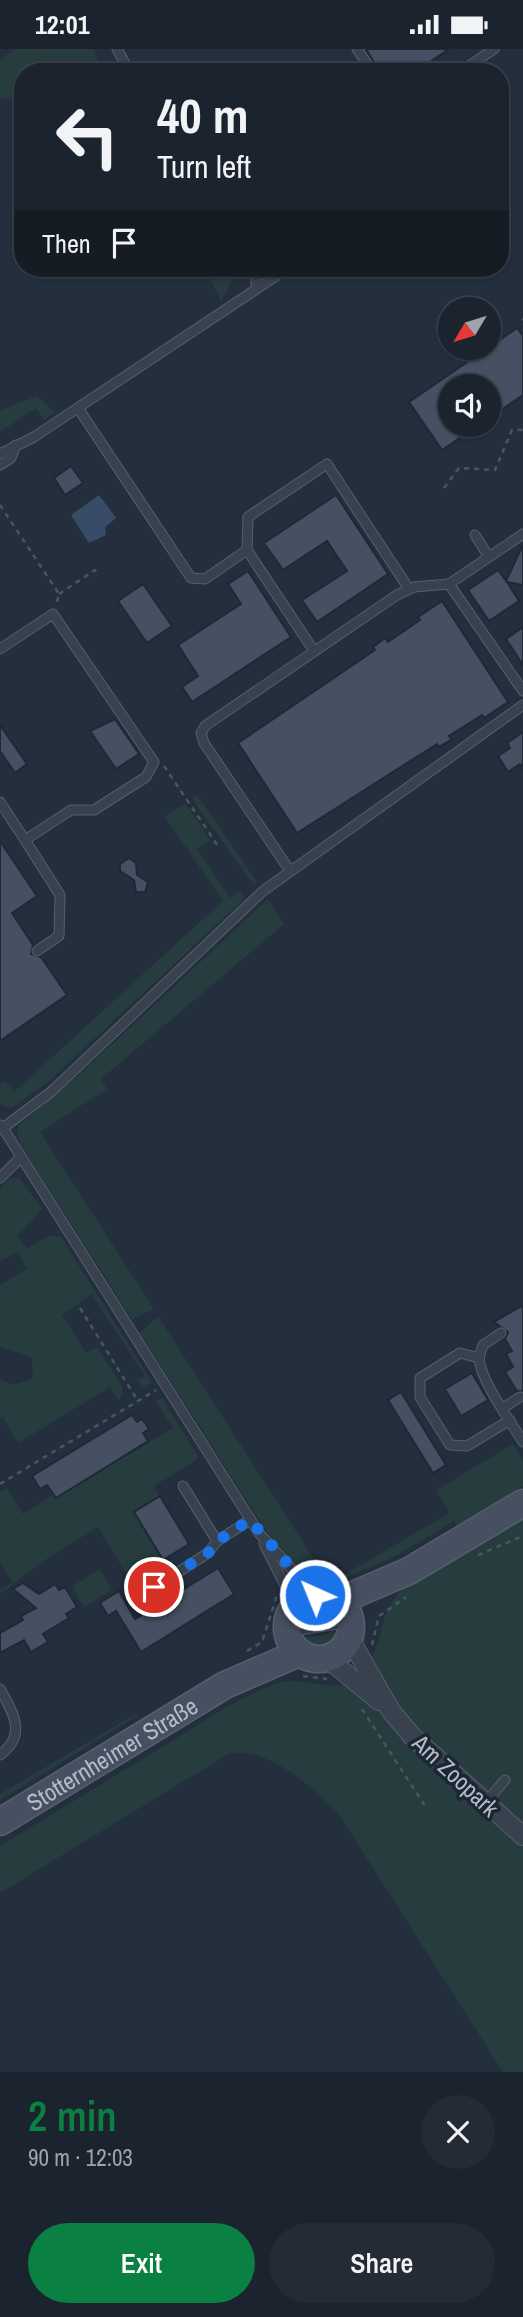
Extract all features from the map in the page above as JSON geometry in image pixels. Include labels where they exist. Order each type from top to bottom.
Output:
[{"type":"main road","points":[[328,1606],[345,1648],[328,1659],[308,1658],[293,1643],[287,1623],[328,1606],[410,1582],[523,1503]]},
{"type":"main road","name":"Stotternheimer Straße","points":[[0,1822],[293,1643]]},
{"type":"street","name":"Am Zoopark","points":[[328,1606],[391,1711]]},
{"type":"street","name":"Am Zoopark","points":[[328,1659],[391,1711],[432,1756],[523,1836]]},
{"type":"lane","points":[[473,63],[494,49]]},
{"type":"lane","points":[[256,277],[256,289]]},
{"type":"lane","points":[[0,454],[17,443],[34,437],[274,277]]},
{"type":"lane","points":[[78,408],[191,578],[205,579],[247,550]]},
{"type":"lane","points":[[0,443],[17,443]]},
{"type":"lane","points":[[0,465],[11,458],[17,443]]},
{"type":"lane","points":[[314,651],[247,550],[248,517],[327,464],[409,589]]},
{"type":"lane","points":[[290,871],[204,743],[201,733],[205,726],[409,589],[449,583],[523,534]]},
{"type":"lane","points":[[475,535],[489,557]]},
{"type":"lane","points":[[449,583],[523,691]]},
{"type":"lane","points":[[0,649],[53,614],[155,762],[146,777],[94,810],[71,810],[25,840]]},
{"type":"lane","points":[[328,1606],[250,1520],[1,1126],[52,1091],[263,891],[523,705]]},
{"type":"lane","points":[[0,802],[60,895],[59,936],[37,950]]},
{"type":"lane","points":[[0,1178],[20,1157]]},
{"type":"lane","points":[[501,1333],[483,1345],[479,1358],[482,1371],[523,1442]]},
{"type":"lane","points":[[479,1358],[460,1353],[424,1374],[418,1384],[419,1397],[445,1441],[455,1447],[467,1446],[510,1420]]},
{"type":"lane","points":[[503,1408],[520,1398]]},
{"type":"lane","points":[[183,1486],[217,1541]]},
{"type":"lane","points":[[136,1599],[208,1553],[217,1541],[250,1520]]},
{"type":"lane","points":[[259,1533],[328,1606]]},
{"type":"lane","points":[[293,1643],[328,1606]]},
{"type":"lane","points":[[0,1689],[16,1724],[17,1735],[13,1745],[0,1755]]},
{"type":"lane","points":[[485,1803],[505,1780]]},
{"type":"path","points":[[444,488],[459,468],[495,470],[512,430],[523,430]]},
{"type":"path","points":[[0,505],[59,594]]},
{"type":"path","points":[[53,614],[59,594],[95,570],[97,574]]},
{"type":"path","points":[[155,762],[164,766],[218,846]]},
{"type":"path","points":[[80,1308],[138,1401]]},
{"type":"path","points":[[0,1484],[157,1390]]},
{"type":"path","points":[[471,1558],[523,1536]]},
{"type":"path","points":[[239,1657],[328,1606],[379,1616],[410,1582]]},
{"type":"path","points":[[360,1706],[425,1806]]},
{"type":"green space","points":[[15,49],[94,49],[99,63],[14,63],[14,97],[0,99],[0,59]]},
{"type":"green space","points":[[209,277],[234,277],[221,301]]},
{"type":"green space","points":[[37,396],[55,412],[44,420],[36,408],[0,432],[0,410]]},
{"type":"green space","points":[[197,795],[257,882],[254,885],[192,799]]},
{"type":"green space","points":[[185,803],[210,840],[197,849],[230,898],[240,891],[245,898],[48,1082],[12,1108],[3,1106],[0,1101],[0,1084],[5,1081],[14,1092],[223,901],[165,817]]},
{"type":"green space","points":[[268,899],[284,924],[101,1079],[107,1089],[40,1132],[154,1309],[132,1319],[21,1145],[18,1126],[79,1075]]},
{"type":"green space","points":[[9,1178],[19,1178],[43,1209],[17,1236],[27,1248],[48,1236],[61,1237],[152,1382],[142,1388],[138,1380],[145,1376],[92,1294],[62,1315],[86,1353],[97,1347],[121,1384],[123,1393],[119,1400],[110,1387],[18,1443],[3,1417],[0,1418],[0,1379],[12,1385],[33,1379],[32,1357],[0,1347],[0,1285],[27,1269],[18,1252],[0,1261],[0,1189]]},
{"type":"green space","points":[[158,1316],[322,1572],[296,1566],[265,1529],[140,1333]]},
{"type":"green space","points":[[162,1398],[199,1458],[154,1486],[160,1496],[134,1512],[163,1560],[130,1580],[98,1527],[43,1561],[0,1594],[0,1590],[12,1582],[0,1562],[0,1493],[7,1488],[23,1514],[53,1495],[56,1498],[173,1428],[156,1401]]},
{"type":"green space","points":[[513,1444],[523,1461],[523,1486],[458,1526],[454,1521],[394,1557],[347,1577],[340,1577],[450,1513],[436,1490]]},
{"type":"green space","points":[[523,1518],[523,2072],[503,2072],[338,1813],[290,1771],[261,1757],[230,1753],[0,1893],[0,1846],[218,1712],[261,1690],[275,1684],[294,1681],[332,1685],[349,1682],[360,1675],[368,1665],[389,1607],[406,1586],[437,1565]]},
{"type":"green space","points":[[100,1569],[112,1590],[84,1607],[72,1586]]},
{"type":"green space","points":[[316,1605],[329,1606],[340,1616],[299,1624],[304,1612]]},
{"type":"green space","points":[[343,1631],[331,1646],[313,1646],[302,1638]]},
{"type":"green space","points":[[136,1714],[137,1716],[0,1800],[0,1794]]},
{"type":"water","points":[[99,495],[116,518],[105,527],[106,535],[89,543],[71,515]]},
{"type":"building","points":[[366,49],[449,49],[428,63],[375,63]]},
{"type":"building","points":[[517,328],[523,336],[523,395],[501,410],[501,374],[450,374],[469,361],[500,361],[501,339]]},
{"type":"building","points":[[438,382],[438,437],[461,437],[442,450],[409,402]]},
{"type":"building","points":[[71,466],[83,483],[65,495],[54,478]]},
{"type":"building","points":[[336,495],[388,574],[317,622],[302,600],[347,571],[327,541],[283,570],[264,543]]},
{"type":"building","points":[[523,545],[523,585],[507,582],[519,601],[489,621],[468,590],[498,570],[506,581]]},
{"type":"building","points":[[248,571],[291,637],[192,702],[182,687],[198,676],[178,645],[241,604],[228,584]]},
{"type":"building","points":[[143,584],[172,626],[147,643],[118,601]]},
{"type":"building","points":[[442,601],[508,702],[484,718],[482,715],[449,736],[452,739],[439,747],[437,744],[297,833],[238,743],[375,650],[373,647],[385,638],[388,642],[420,620],[418,617]]},
{"type":"building","points":[[523,627],[523,665],[506,639]]},
{"type":"building","points":[[115,719],[139,754],[116,769],[90,731]]},
{"type":"building","points":[[0,725],[27,764],[15,773],[0,751]]},
{"type":"building","points":[[523,732],[523,768],[520,764],[508,772],[498,756],[510,748],[507,743]]},
{"type":"building","points":[[0,841],[37,896],[12,913],[33,945],[31,954],[41,957],[67,995],[0,1041]]},
{"type":"building","points":[[129,858],[136,863],[137,875],[148,882],[145,892],[136,892],[134,880],[120,871],[120,864]]},
{"type":"building","points":[[523,1305],[523,1391],[517,1391],[505,1372],[513,1367],[506,1354],[512,1351],[505,1339],[508,1332],[494,1322]]},
{"type":"building","points":[[472,1373],[488,1400],[461,1416],[445,1389]]},
{"type":"building","points":[[401,1392],[446,1465],[433,1473],[388,1400]]},
{"type":"building","points":[[132,1415],[137,1422],[142,1419],[149,1429],[143,1433],[148,1441],[56,1498],[47,1485],[40,1489],[32,1476]]},
{"type":"building","points":[[160,1496],[189,1544],[163,1560],[134,1512]]},
{"type":"building","points":[[218,1568],[234,1594],[141,1652],[116,1611],[108,1616],[100,1603],[119,1591],[135,1619]]},
{"type":"building","points":[[23,1583],[39,1594],[55,1584],[59,1590],[65,1587],[77,1607],[66,1614],[69,1618],[43,1634],[48,1642],[31,1652],[24,1640],[0,1653],[0,1633],[23,1620],[21,1616],[36,1608],[13,1589]]},
{"type":"route","points":[[154,1587],[208,1553],[217,1541],[250,1520],[315,1595]]}]
